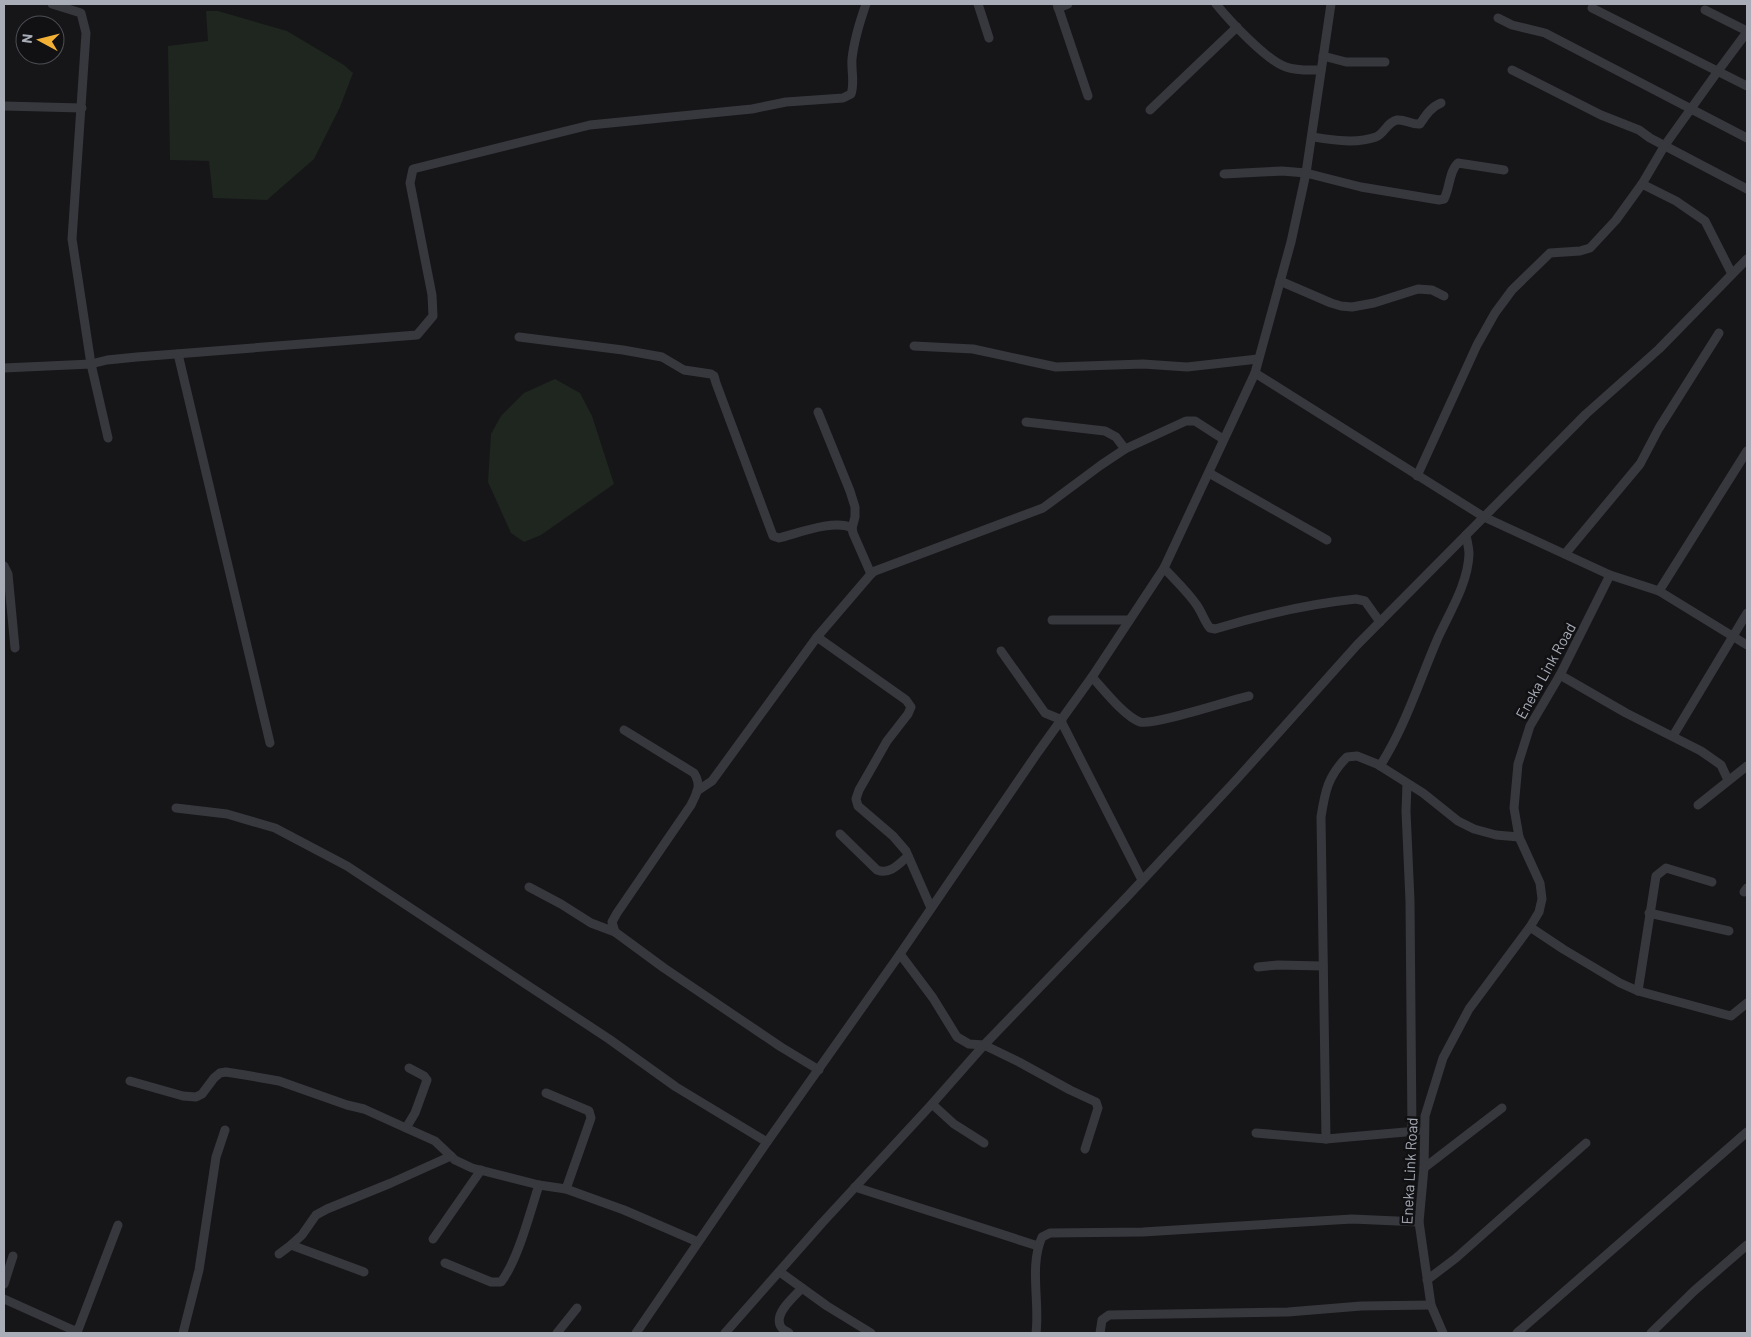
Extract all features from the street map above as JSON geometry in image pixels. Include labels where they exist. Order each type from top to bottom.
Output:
[{"type":"street","points":[[52,4],[81,13],[86,33],[72,239],[91,364],[108,438]]},
{"type":"street","points":[[4,368],[91,364],[106,360],[417,335],[433,316],[432,295],[410,183],[413,169],[590,125],[744,110],[786,102],[843,98],[850,94],[853,87],[852,62],[854,46],[866,4]]},
{"type":"street","points":[[978,4],[989,38]]},
{"type":"street","points":[[1068,4],[1058,6],[1088,96]]},
{"type":"street","points":[[1216,4],[1237,27],[1284,67],[1299,70],[1321,70]]},
{"type":"street","points":[[636,1333],[1038,752],[1092,677],[1164,568],[1254,373],[1291,242],[1306,173],[1313,137],[1331,4]]},
{"type":"street","points":[[1592,8],[1747,86]]},
{"type":"street","points":[[1417,476],[1477,345],[1512,290],[1550,253],[1580,251],[1590,248],[1616,220],[1642,184],[1665,145],[1747,31],[1705,10]]},
{"type":"street","points":[[1498,18],[1512,25],[1545,33],[1747,138]]},
{"type":"street","points":[[1150,110],[1237,27]]},
{"type":"street","points":[[1323,56],[1346,62],[1385,62]]},
{"type":"street","points":[[1512,70],[1607,118],[1638,130],[1747,189]]},
{"type":"street","points":[[1313,137],[1338,141],[1375,137],[1394,121],[1399,120],[1420,124],[1430,109],[1441,103]]},
{"type":"street","points":[[4,106],[82,108]]},
{"type":"street","points":[[1224,174],[1282,171],[1306,173],[1361,187],[1439,200],[1444,199],[1448,191],[1454,166],[1458,163],[1504,170]]},
{"type":"street","points":[[1642,184],[1676,201],[1705,222],[1732,274]]},
{"type":"street","points":[[725,1333],[984,1045],[1237,779],[1357,645],[1586,414],[1659,349],[1747,259]]},
{"type":"street","points":[[1280,281],[1331,303],[1352,307],[1374,303],[1418,289],[1432,290],[1444,296]]},
{"type":"street","points":[[1565,554],[1640,464],[1718,333]]},
{"type":"street","points":[[520,336],[624,350],[662,358],[684,370],[714,376],[773,536],[779,538],[836,524],[852,528]]},
{"type":"street","points":[[914,346],[973,349],[1056,367],[1143,364],[1187,367],[1258,358]]},
{"type":"street","points":[[178,354],[270,743]]},
{"type":"street","points":[[1254,373],[1484,517],[1610,575],[1659,591],[1747,645]]},
{"type":"street","points":[[818,412],[850,491],[855,507],[853,533],[870,574]]},
{"type":"street","points":[[697,791],[712,781],[817,638],[870,574],[884,567],[1043,508],[1100,465],[1125,449],[1191,420],[1196,421],[1223,439]]},
{"type":"street","points":[[1026,422],[1105,431],[1116,437],[1125,449]]},
{"type":"street","points":[[1659,591],[1747,451]]},
{"type":"street","points":[[1209,473],[1327,540]]},
{"type":"street","points":[[1380,766],[1392,747],[1417,693],[1437,640],[1464,578],[1469,553],[1466,534]]},
{"type":"street","points":[[4,566],[8,574],[15,648]]},
{"type":"street","points":[[1164,568],[1195,603],[1210,628],[1284,611],[1356,599],[1365,601],[1380,622]]},
{"type":"street","name":"Eneka Link Road","points":[[1443,1333],[1431,1304],[1419,1222],[1426,1116],[1443,1058],[1469,1009],[1539,912],[1542,899],[1540,883],[1519,837],[1514,808],[1518,764],[1530,726],[1560,675],[1610,575]]},
{"type":"street","points":[[1673,736],[1747,613]]},
{"type":"street","points":[[1052,620],[1129,620]]},
{"type":"street","points":[[817,638],[906,700],[911,706],[908,714],[877,757],[856,799],[858,806],[893,836],[906,851],[931,908]]},
{"type":"street","points":[[1001,651],[1045,713],[1062,720],[1142,880]]},
{"type":"street","points":[[1560,675],[1626,713],[1673,736],[1721,765],[1728,780]]},
{"type":"street","points":[[1092,677],[1112,700],[1134,718],[1144,723],[1250,696]]},
{"type":"street","points":[[615,932],[612,922],[691,805],[699,780],[694,773],[624,730]]},
{"type":"street","points":[[1326,1139],[1321,817],[1324,795],[1338,767],[1347,757],[1357,756],[1380,766],[1423,793],[1458,821],[1474,829],[1496,835],[1519,837]]},
{"type":"street","points":[[1698,806],[1747,766]]},
{"type":"street","points":[[1408,784],[1406,811],[1410,901],[1412,1132]]},
{"type":"street","points":[[176,808],[227,814],[275,828],[347,866],[609,1039],[676,1087],[767,1142]]},
{"type":"street","points":[[840,834],[877,870],[883,872],[890,871],[908,856]]},
{"type":"street","points":[[1638,992],[1656,876],[1661,870],[1666,868],[1712,882]]},
{"type":"street","points":[[529,887],[591,923],[615,932],[664,968],[818,1070]]},
{"type":"street","points":[[1649,913],[1729,931]]},
{"type":"street","points":[[1530,927],[1593,968],[1638,992],[1731,1016],[1747,1004]]},
{"type":"street","points":[[900,954],[933,998],[957,1036],[969,1044],[984,1045],[1096,1102],[1098,1108],[1085,1149]]},
{"type":"street","points":[[1258,967],[1323,966]]},
{"type":"street","points":[[406,1128],[415,1112],[427,1080],[424,1076],[409,1068]]},
{"type":"street","points":[[130,1081],[183,1096],[196,1097],[202,1094],[220,1073],[279,1081],[347,1105],[364,1109],[435,1142],[450,1156],[465,1165],[539,1185],[566,1189],[624,1210],[698,1242]]},
{"type":"street","points":[[546,1093],[589,1111],[591,1118],[566,1189]]},
{"type":"street","points":[[932,1104],[954,1124],[984,1144]]},
{"type":"street","points":[[1424,1168],[1502,1108]]},
{"type":"street","points":[[183,1333],[200,1270],[216,1157],[225,1130]]},
{"type":"street","points":[[1256,1133],[1326,1139],[1425,1131]]},
{"type":"street","points":[[1517,1333],[1747,1132]]},
{"type":"street","points":[[1426,1280],[1456,1258],[1586,1142]]},
{"type":"street","points":[[279,1254],[302,1235],[316,1215],[450,1156]]},
{"type":"street","points":[[433,1239],[482,1170]]},
{"type":"street","points":[[445,1263],[491,1282],[502,1282],[517,1250],[539,1185]]},
{"type":"street","points":[[855,1187],[1038,1246]]},
{"type":"street","points":[[1036,1333],[1038,1306],[1035,1277],[1038,1246],[1042,1237],[1050,1233],[1143,1232],[1352,1218],[1419,1222]]},
{"type":"street","points":[[4,1299],[73,1330],[78,1330],[118,1225]]},
{"type":"street","points":[[291,1245],[364,1272]]},
{"type":"street","points":[[1651,1333],[1694,1291],[1747,1245]]},
{"type":"street","points":[[4,1284],[13,1256]]},
{"type":"street","points":[[780,1272],[826,1306],[871,1333]]},
{"type":"street","points":[[789,1333],[779,1324],[780,1314],[802,1288]]},
{"type":"street","points":[[1100,1333],[1102,1320],[1109,1315],[1288,1312],[1361,1306],[1431,1304]]},
{"type":"street","points":[[557,1333],[577,1308]]},
{"type":"shaded area","points":[[206,11],[218,11],[287,31],[344,65],[353,73],[340,107],[314,159],[267,200],[213,198],[209,161],[170,160],[168,46],[208,41]]},
{"type":"shaded area","points":[[555,379],[580,393],[592,416],[614,484],[541,535],[524,542],[511,533],[488,482],[491,434],[501,416],[524,393]]}]
